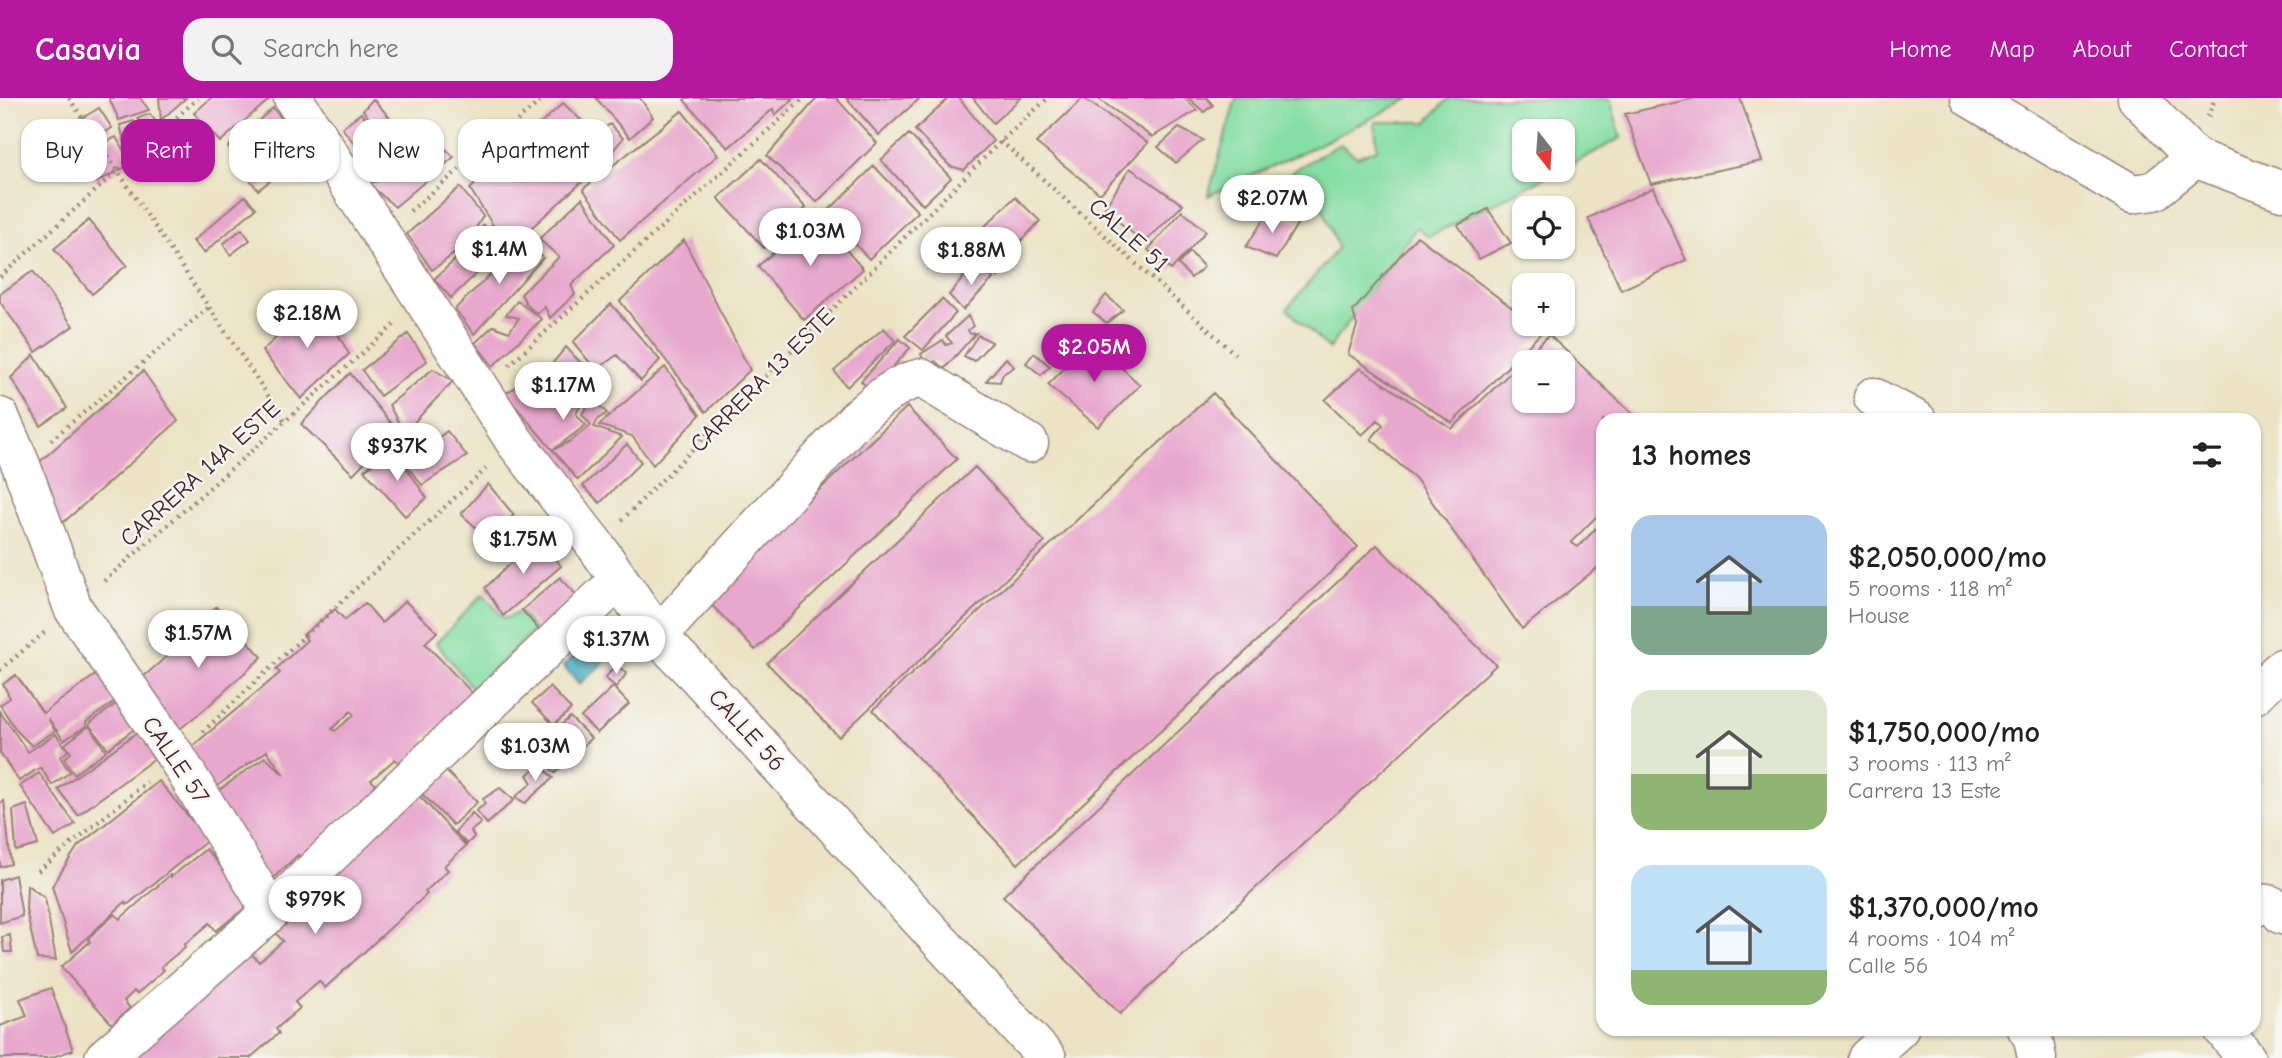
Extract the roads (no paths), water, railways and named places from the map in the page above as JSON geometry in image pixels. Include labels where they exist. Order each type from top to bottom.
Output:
[{"type":"street","name":"CALLE 56","points":[[293,98],[515,442],[596,546],[657,636],[697,676],[1047,1058]]},
{"type":"street","points":[[1970,98],[2132,194],[2154,191],[2195,158]]},
{"type":"street","points":[[2137,98],[2195,158],[2282,191]]},
{"type":"street","points":[[657,636],[856,419],[887,392],[904,382],[922,378],[1029,443]]},
{"type":"street","points":[[1873,397],[1904,413]]},
{"type":"street","name":"CALLE 57","points":[[0,417],[21,465],[74,608],[177,758],[271,911]]},
{"type":"street","points":[[104,1058],[271,911],[619,579]]},
{"type":"street","points":[[2261,688],[2282,668]]},
{"type":"street","points":[[2261,904],[2268,903],[2282,915]]},
{"type":"street","points":[[1867,1058],[1891,1036]]},
{"type":"street","points":[[2032,1036],[2036,1058]]},
{"type":"street","points":[[2228,1036],[2246,1058]]},
{"type":"water","points":[[612,622],[629,641],[579,684],[563,666]]}]
